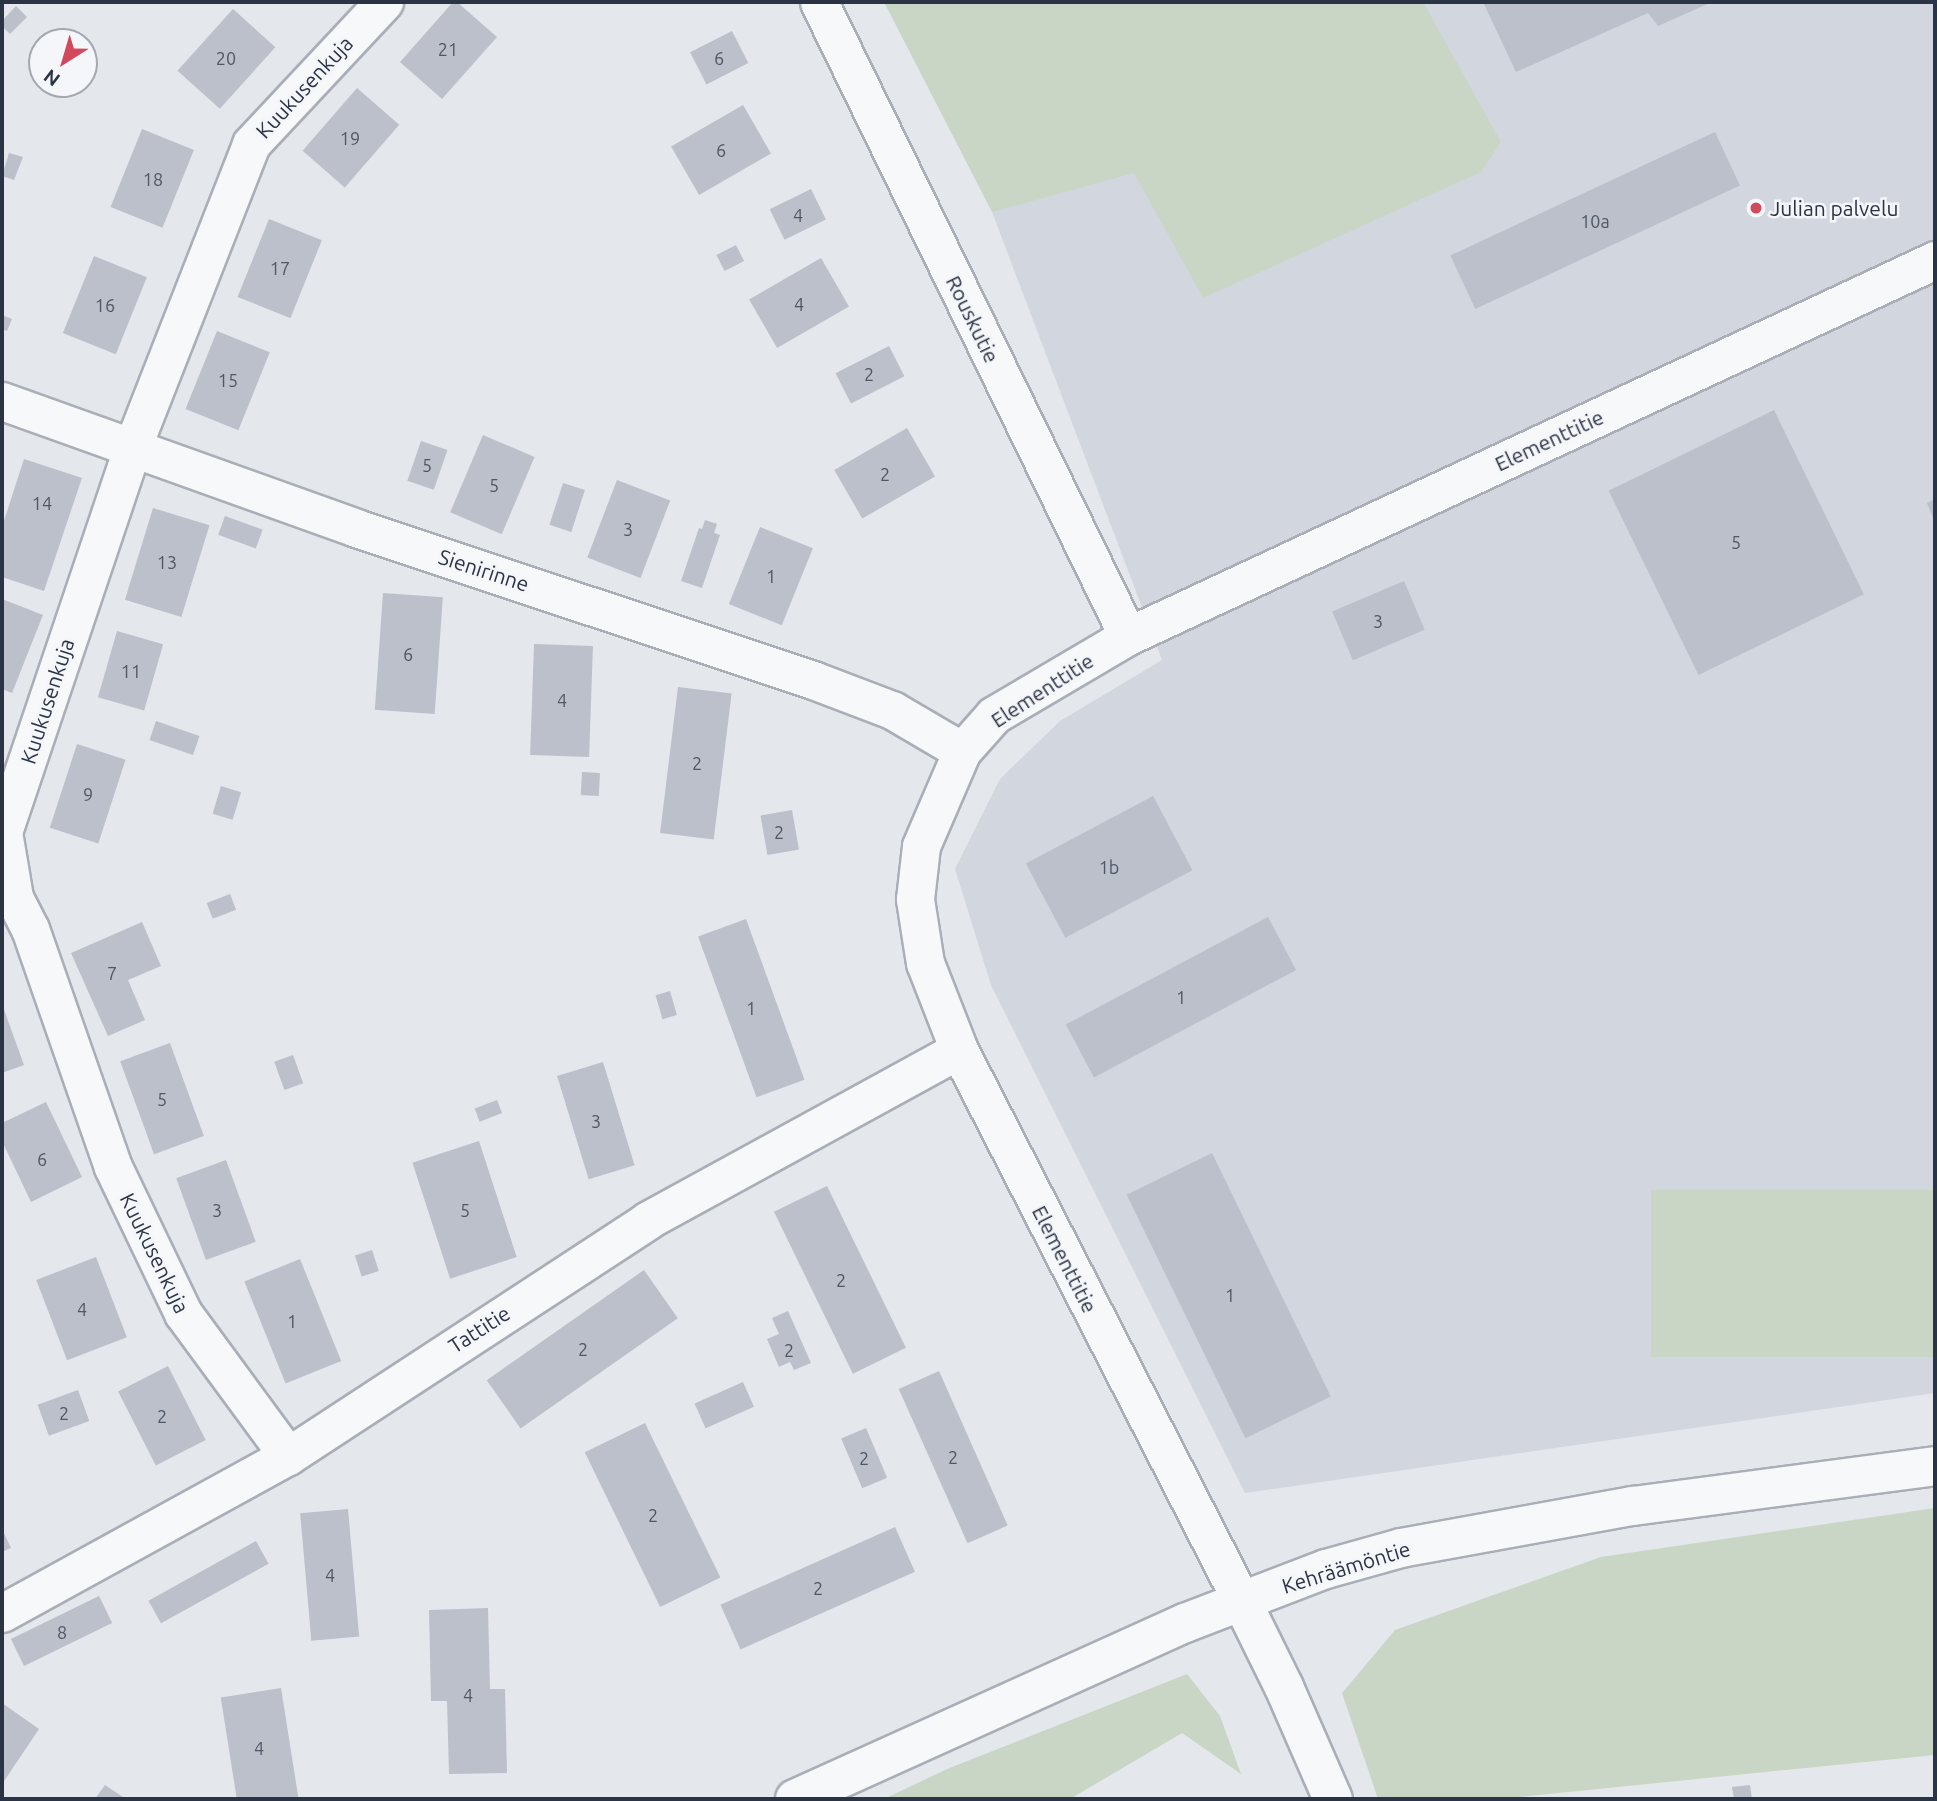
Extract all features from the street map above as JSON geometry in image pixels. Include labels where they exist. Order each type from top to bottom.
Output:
[{"type":"street","name":"Kuukusenkuja","points":[[288,1455],[183,1313],[113,1167],[30,929],[14,897],[3,832],[132,448],[251,144],[384,2]]},
{"type":"street","name":"Rouskutie","points":[[819,2],[1128,636]]},
{"type":"street","name":"Elementtitie","points":[[1241,1600],[959,1050],[925,963],[915,899],[921,846],[962,751],[994,715],[1128,636],[1935,260]]},
{"type":"street","name":"Sienirinne","points":[[2,401],[356,528],[813,680],[892,710],[962,751]]},
{"type":"street","name":"Tattitie","points":[[2,1613],[288,1455],[648,1220],[959,1050]]},
{"type":"street","name":"Kehräämöntie","points":[[795,1799],[1241,1600],[1326,1569],[1401,1548],[1633,1506],[1935,1466]]},
{"type":"street","points":[[1241,1600],[1284,1687],[1332,1799]]},
{"type":"shaded area","points":[[1133,2],[1935,2],[1935,1393],[1245,1493],[991,985],[955,869],[1000,779],[1060,721],[1162,660],[992,212],[1182,103]]},
{"type":"green space","points":[[884,2],[1423,2],[1501,142],[1481,172],[1203,298],[1134,173],[992,212]]},
{"type":"green space","points":[[1651,1190],[1935,1190],[1935,1357],[1651,1357]]},
{"type":"green space","points":[[1935,1508],[1935,1755],[1498,1799],[1378,1799],[1342,1693],[1395,1630],[1601,1557]]},
{"type":"green space","points":[[1187,1674],[1220,1716],[1241,1774],[1182,1733],[1070,1799],[884,1799],[947,1769]]},
{"type":"building","points":[[453,2],[457,2],[497,37],[442,99],[400,62]]},
{"type":"building","points":[[1483,2],[1712,2],[1658,26],[1648,13],[1516,72]]},
{"type":"building","points":[[16,6],[27,17],[10,34],[2,26],[2,21]]},
{"type":"building","points":[[233,9],[275,47],[220,109],[177,71]]},
{"type":"building","points":[[732,31],[748,63],[706,84],[690,52]]},
{"type":"building","points":[[357,88],[399,125],[345,187],[303,151]]},
{"type":"building","points":[[743,105],[771,153],[699,195],[671,146]]},
{"type":"building","points":[[142,129],[194,150],[162,228],[111,207]]},
{"type":"building","points":[[1715,132],[1740,185],[1475,309],[1450,255]]},
{"type":"building","points":[[9,153],[23,157],[14,180],[2,176]]},
{"type":"building","points":[[811,189],[826,220],[785,240],[770,209]]},
{"type":"building","points":[[269,219],[322,240],[290,318],[238,297]]},
{"type":"building","points":[[736,245],[744,261],[725,271],[716,255]]},
{"type":"building","points":[[94,256],[147,277],[116,354],[63,333]]},
{"type":"building","points":[[821,258],[849,306],[777,348],[749,300]]},
{"type":"building","points":[[2,315],[12,319],[7,331],[2,329]]},
{"type":"building","points":[[217,331],[270,352],[238,430],[186,409]]},
{"type":"building","points":[[889,346],[904,376],[851,404],[836,373]]},
{"type":"building","points":[[1774,410],[1864,594],[1698,675],[1609,491]]},
{"type":"building","points":[[907,428],[935,476],[862,518],[834,470]]},
{"type":"building","points":[[483,435],[535,457],[502,534],[450,512]]},
{"type":"building","points":[[421,441],[447,450],[434,490],[407,481]]},
{"type":"building","points":[[24,459],[82,478],[44,591],[2,577],[2,527]]},
{"type":"building","points":[[617,480],[670,500],[640,578],[587,557]]},
{"type":"building","points":[[563,483],[585,490],[571,532],[549,525]]},
{"type":"building","points":[[1935,499],[1935,523],[1927,503]]},
{"type":"building","points":[[153,508],[209,525],[181,617],[125,600]]},
{"type":"building","points":[[225,516],[263,530],[256,548],[218,535]]},
{"type":"building","points":[[705,520],[717,524],[714,533],[720,535],[702,588],[681,581],[699,528],[702,529]]},
{"type":"building","points":[[760,527],[813,548],[782,625],[729,604]]},
{"type":"building","points":[[1404,581],[1425,630],[1353,660],[1332,611]]},
{"type":"building","points":[[383,593],[443,597],[435,714],[375,710]]},
{"type":"building","points":[[2,599],[43,615],[12,693],[2,689]]},
{"type":"building","points":[[117,631],[163,644],[144,711],[98,697]]},
{"type":"building","points":[[534,644],[593,646],[589,757],[530,755]]},
{"type":"building","points":[[678,687],[732,694],[714,839],[660,833]]},
{"type":"building","points":[[156,721],[199,736],[193,755],[149,740]]},
{"type":"building","points":[[77,744],[126,760],[98,843],[50,828]]},
{"type":"building","points":[[582,772],[600,773],[599,796],[581,795]]},
{"type":"building","points":[[221,786],[241,792],[233,820],[213,814]]},
{"type":"building","points":[[1153,796],[1192,870],[1065,938],[1026,864]]},
{"type":"building","points":[[792,810],[799,849],[767,855],[760,816]]},
{"type":"building","points":[[230,894],[236,910],[213,919],[207,903]]},
{"type":"building","points":[[1268,917],[1296,970],[1094,1077],[1066,1025]]},
{"type":"building","points":[[746,919],[804,1080],[757,1097],[698,936]]},
{"type":"building","points":[[142,922],[161,966],[128,980],[145,1020],[108,1036],[71,953]]},
{"type":"building","points":[[670,991],[677,1015],[662,1019],[656,995]]},
{"type":"building","points":[[2,1004],[24,1065],[2,1073]]},
{"type":"building","points":[[170,1043],[204,1136],[154,1154],[120,1061]]},
{"type":"building","points":[[293,1055],[303,1083],[284,1090],[274,1062]]},
{"type":"building","points":[[603,1062],[635,1165],[589,1179],[557,1076]]},
{"type":"building","points":[[497,1100],[502,1113],[480,1122],[475,1109]]},
{"type":"building","points":[[46,1102],[82,1177],[31,1202],[2,1141],[2,1123]]},
{"type":"building","points":[[479,1141],[517,1257],[450,1279],[412,1163]]},
{"type":"building","points":[[1212,1153],[1331,1397],[1245,1438],[1127,1195]]},
{"type":"building","points":[[226,1160],[256,1242],[206,1260],[176,1178]]},
{"type":"building","points":[[827,1186],[906,1348],[853,1374],[774,1212]]},
{"type":"building","points":[[372,1250],[379,1271],[362,1276],[355,1256]]},
{"type":"building","points":[[96,1257],[127,1337],[67,1360],[36,1280]]},
{"type":"building","points":[[300,1259],[341,1361],[286,1383],[244,1281]]},
{"type":"building","points":[[644,1270],[678,1318],[521,1428],[487,1380]]},
{"type":"building","points":[[788,1311],[811,1363],[794,1370],[790,1362],[779,1367],[767,1339],[779,1334],[772,1318]]},
{"type":"building","points":[[168,1366],[206,1440],[156,1465],[118,1391]]},
{"type":"building","points":[[939,1371],[1008,1525],[968,1543],[899,1389]]},
{"type":"building","points":[[743,1382],[754,1407],[706,1428],[695,1404]]},
{"type":"building","points":[[78,1390],[89,1421],[49,1436],[38,1405]]},
{"type":"building","points":[[645,1423],[720,1578],[660,1607],[585,1452]]},
{"type":"building","points":[[866,1428],[887,1478],[862,1488],[841,1439]]},
{"type":"building","points":[[348,1509],[359,1637],[311,1641],[300,1513]]},
{"type":"building","points":[[895,1527],[915,1572],[740,1649],[721,1605]]},
{"type":"building","points":[[2,1529],[11,1548],[2,1552]]},
{"type":"building","points":[[256,1541],[269,1564],[161,1623],[148,1601]]},
{"type":"building","points":[[99,1596],[112,1623],[24,1666],[11,1639]]},
{"type":"building","points":[[488,1608],[490,1689],[505,1689],[507,1773],[449,1774],[447,1701],[431,1701],[429,1610]]},
{"type":"building","points":[[281,1688],[299,1799],[237,1799],[221,1698]]},
{"type":"building","points":[[2,1703],[39,1729],[2,1784]]},
{"type":"building","points":[[105,1785],[126,1799],[95,1799]]},
{"type":"building","points":[[1750,1785],[1752,1799],[1734,1799],[1732,1787]]},
{"type":"place","name":"Julian palvelu","points":[[1756,208]]}]
